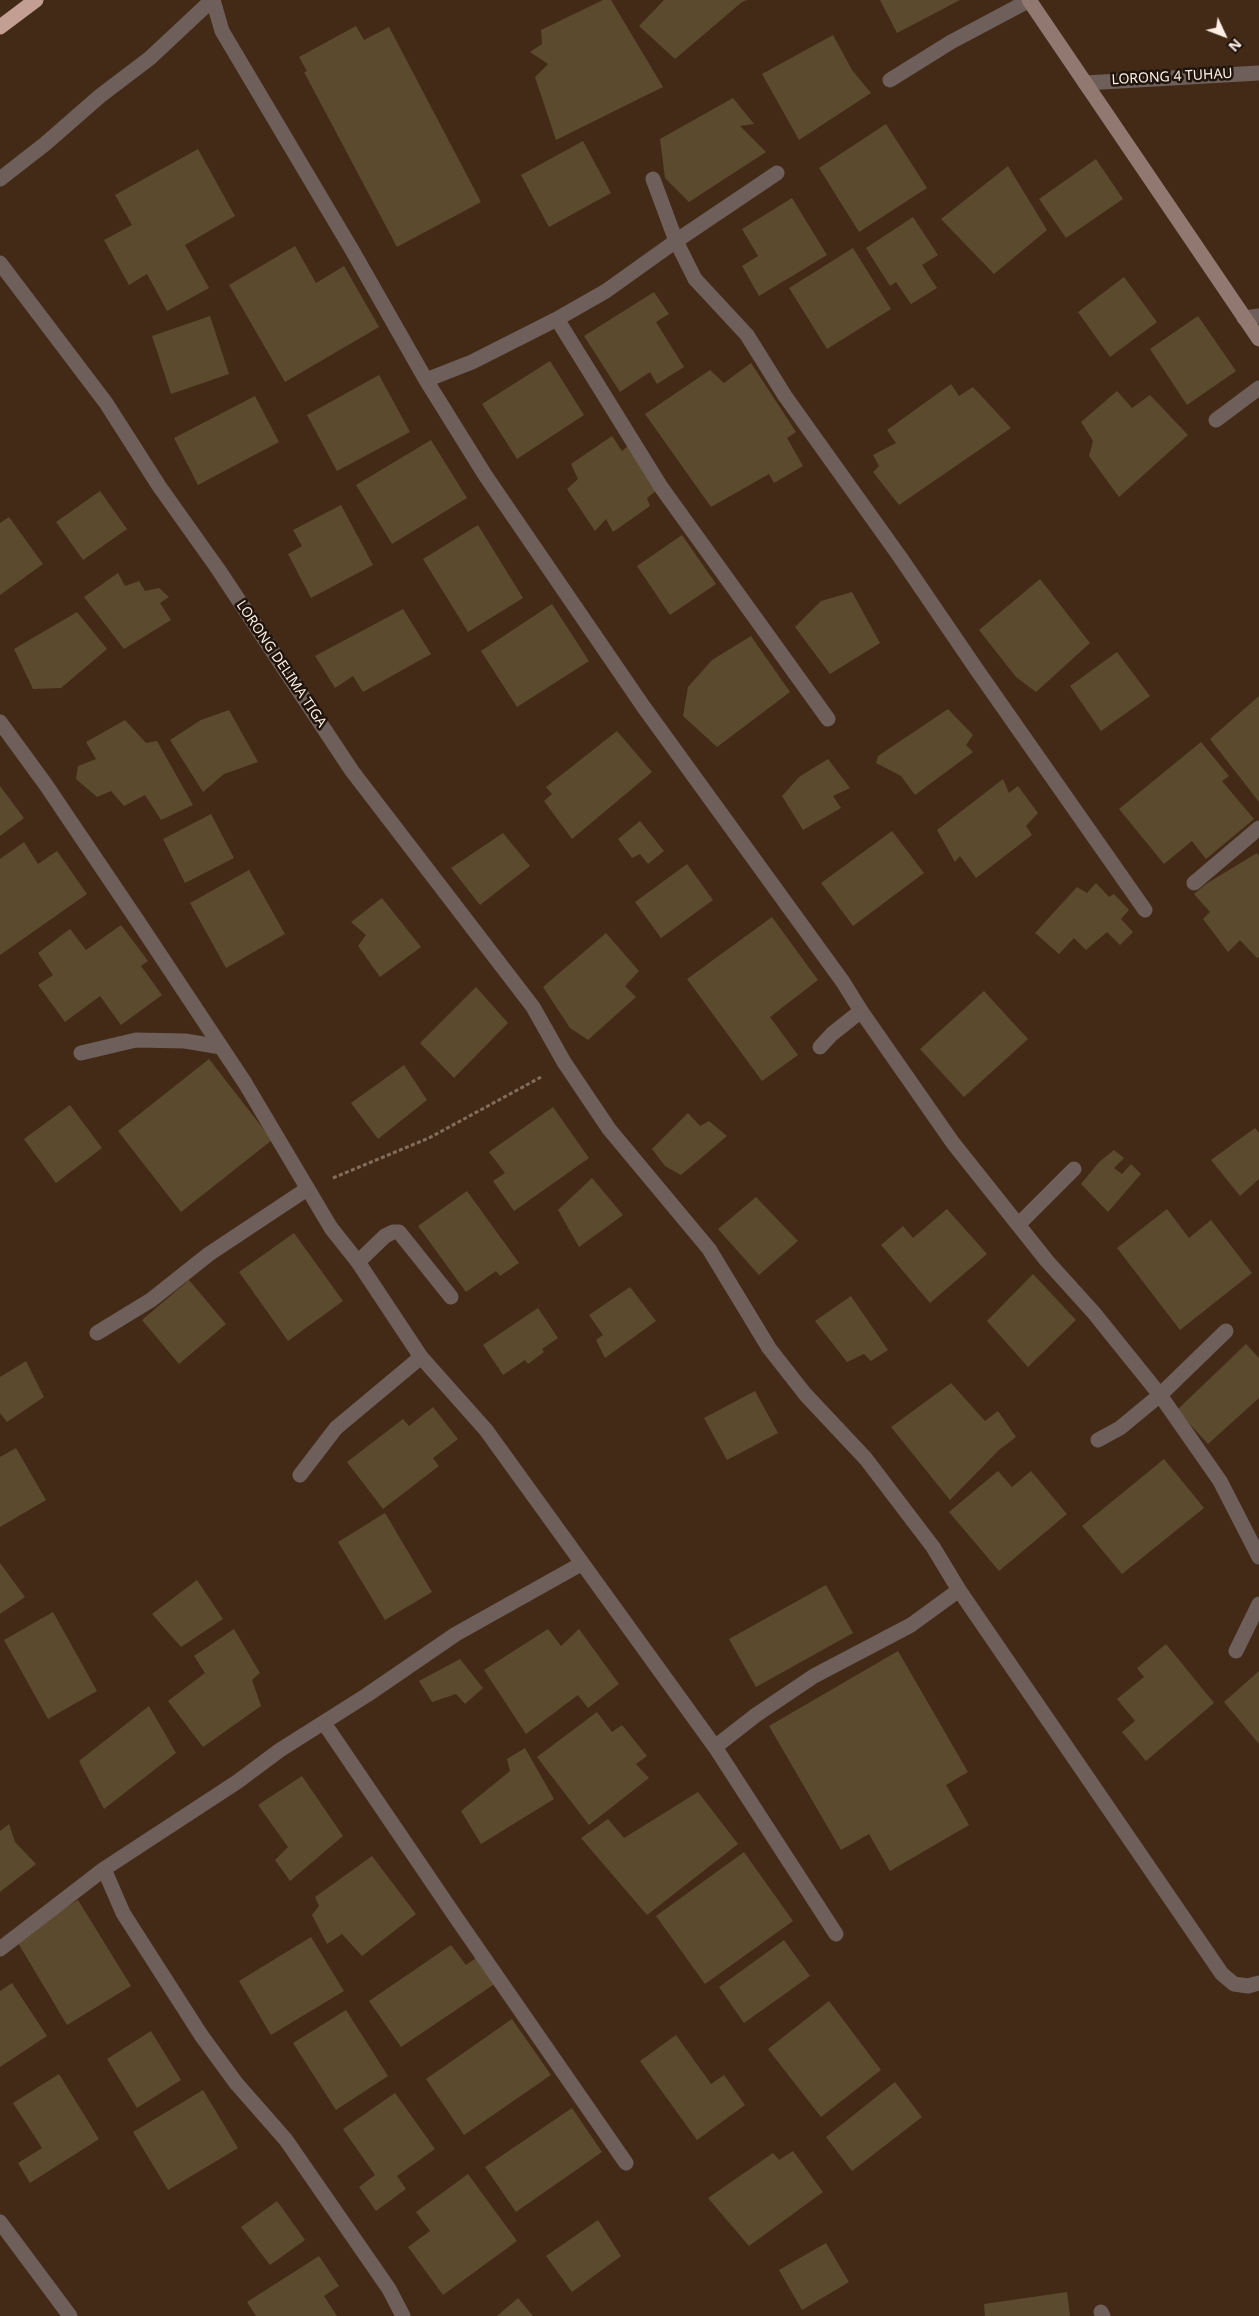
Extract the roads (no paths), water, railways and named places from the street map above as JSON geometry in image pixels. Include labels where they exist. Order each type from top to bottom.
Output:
[{"type":"highway","points":[[0,27],[36,0]]},
{"type":"street","points":[[0,179],[45,144],[100,96],[150,58],[212,0],[222,31],[426,380],[485,475],[566,596],[643,706],[843,982],[953,1143],[1047,1261],[1094,1313],[1160,1395],[1220,1481],[1259,1557]]},
{"type":"street","points":[[890,80],[952,42],[1030,0],[1085,83],[1252,317],[1259,339]]},
{"type":"street","name":"LORONG 4 TUHAU","points":[[1085,83],[1259,73]]},
{"type":"street","points":[[426,380],[472,362],[557,319],[606,291],[777,173]]},
{"type":"street","points":[[653,180],[676,241],[695,279],[746,335],[784,396],[900,557],[976,670],[1145,910]]},
{"type":"street","name":"LORONG DELIMA TIGA","points":[[0,263],[106,403],[352,771],[533,1007],[564,1062],[609,1129],[709,1249],[769,1348],[804,1394],[866,1458],[933,1547],[959,1590],[1222,1974],[1234,1984],[1248,1986],[1259,1983]]},
{"type":"street","points":[[557,319],[661,487],[828,719]]},
{"type":"street","points":[[1216,420],[1259,388]]},
{"type":"street","points":[[0,722],[94,856],[245,1083],[331,1228],[358,1262],[421,1357],[486,1430],[715,1747],[836,1934]]},
{"type":"street","points":[[1194,883],[1259,828]]},
{"type":"street","points":[[820,1047],[832,1034],[861,1010]]},
{"type":"street","points":[[81,1053],[136,1040],[185,1040],[221,1047]]},
{"type":"street","points":[[1019,1224],[1074,1169]]},
{"type":"street","points":[[97,1333],[151,1300],[209,1254],[307,1189]]},
{"type":"street","points":[[358,1262],[385,1236],[393,1232],[399,1232],[451,1297]]},
{"type":"street","points":[[1098,1440],[1120,1428],[1160,1395],[1226,1331]]},
{"type":"street","points":[[300,1475],[336,1428],[421,1357]]},
{"type":"street","points":[[0,1949],[104,1869],[456,1634],[581,1564]]},
{"type":"street","points":[[715,1747],[756,1715],[814,1676],[911,1625],[959,1590]]},
{"type":"street","points":[[1236,1651],[1259,1604]]},
{"type":"street","points":[[324,1723],[626,2163]]},
{"type":"street","points":[[104,1869],[123,1913],[201,2035],[236,2083],[286,2140],[389,2289],[403,2316]]},
{"type":"street","points":[[0,2222],[70,2316]]}]
